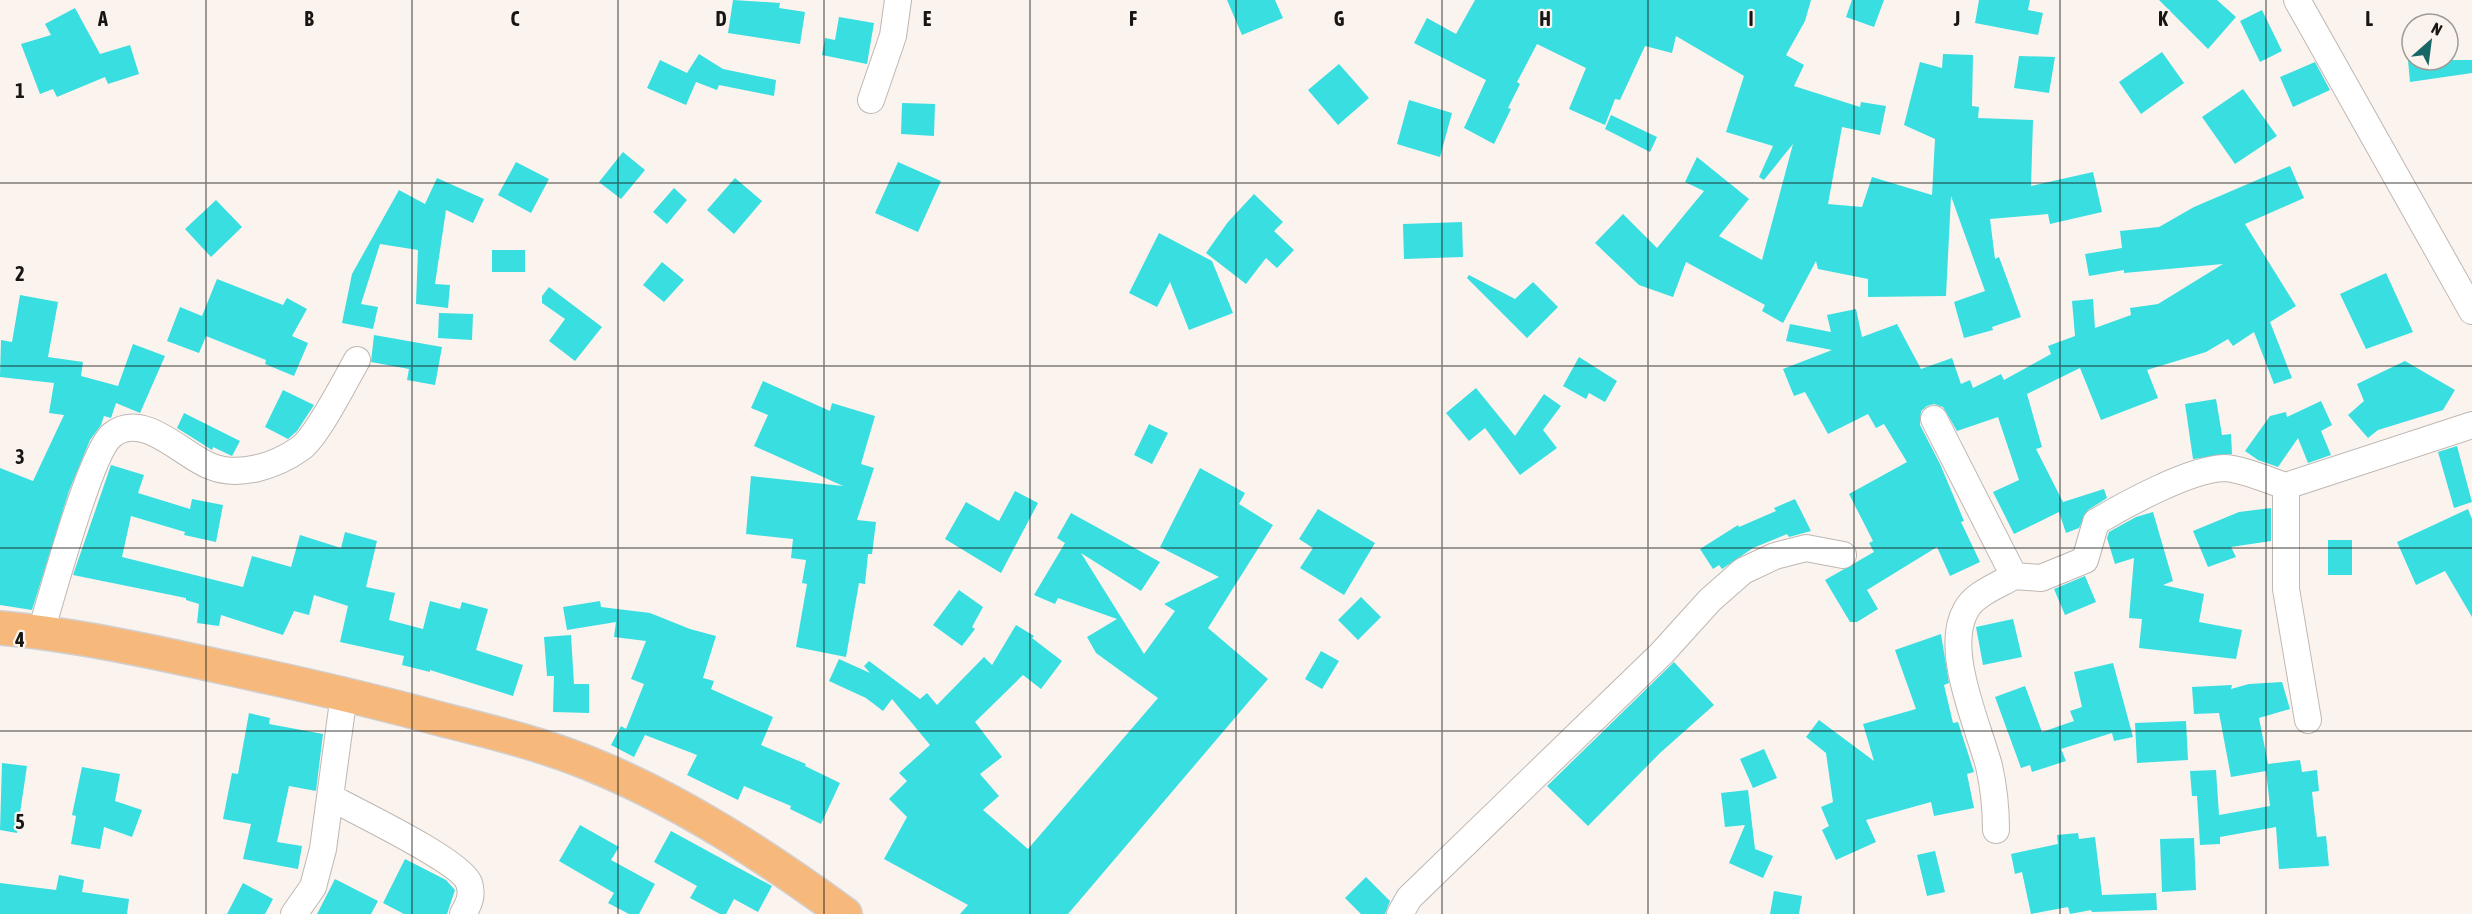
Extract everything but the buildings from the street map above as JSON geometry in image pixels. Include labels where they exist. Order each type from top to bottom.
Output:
[{"type":"main road","points":[[0,628],[40,632],[344,694],[513,737],[588,763],[632,783],[756,850],[845,914]]},
{"type":"street","points":[[871,100],[892,36],[898,0]]},
{"type":"street","points":[[2297,0],[2472,311]]},
{"type":"street","points":[[40,632],[89,479],[103,446],[111,435],[127,428],[142,428],[211,466],[250,471],[302,447],[330,408],[357,360]]},
{"type":"street","points":[[1934,419],[2014,576]]},
{"type":"street","points":[[1996,830],[1993,788],[1958,648],[1960,624],[1966,609],[1978,597],[2014,576],[2041,578],[2085,560],[2096,522],[2123,506],[2195,474],[2225,468],[2286,486],[2472,425]]},
{"type":"street","points":[[2286,486],[2286,590],[2308,720]]},
{"type":"street","points":[[1400,914],[1409,898],[1662,653],[1710,600],[1743,571],[1775,556],[1806,548],[1843,555]]},
{"type":"street","points":[[294,914],[313,887],[323,849],[332,798],[344,694]]},
{"type":"street","points":[[332,798],[452,864],[469,882],[471,900],[463,914]]}]
